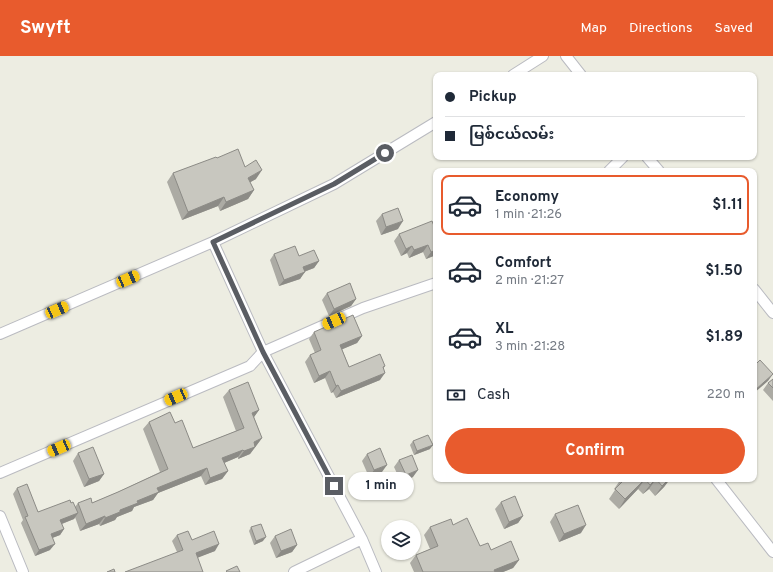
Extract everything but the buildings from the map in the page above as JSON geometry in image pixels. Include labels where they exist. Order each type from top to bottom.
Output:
[{"type":"street","points":[[518,72],[543,56]]},
{"type":"street","points":[[566,56],[579,72]]},
{"type":"street","points":[[0,334],[213,242],[334,184],[433,124]]},
{"type":"street","points":[[612,168],[620,160]]},
{"type":"street","points":[[650,160],[657,168]]},
{"type":"street","points":[[213,242],[263,352],[362,539],[376,572]]},
{"type":"street","points":[[0,473],[250,366],[263,352],[363,308],[433,284]]},
{"type":"street","points":[[757,293],[773,312]]},
{"type":"street","points":[[718,482],[773,552]]},
{"type":"street","points":[[0,516],[23,572]]},
{"type":"street","points":[[294,572],[362,539]]},
{"type":"route","points":[[334,486],[263,352],[213,242],[334,184],[385,153]]}]
